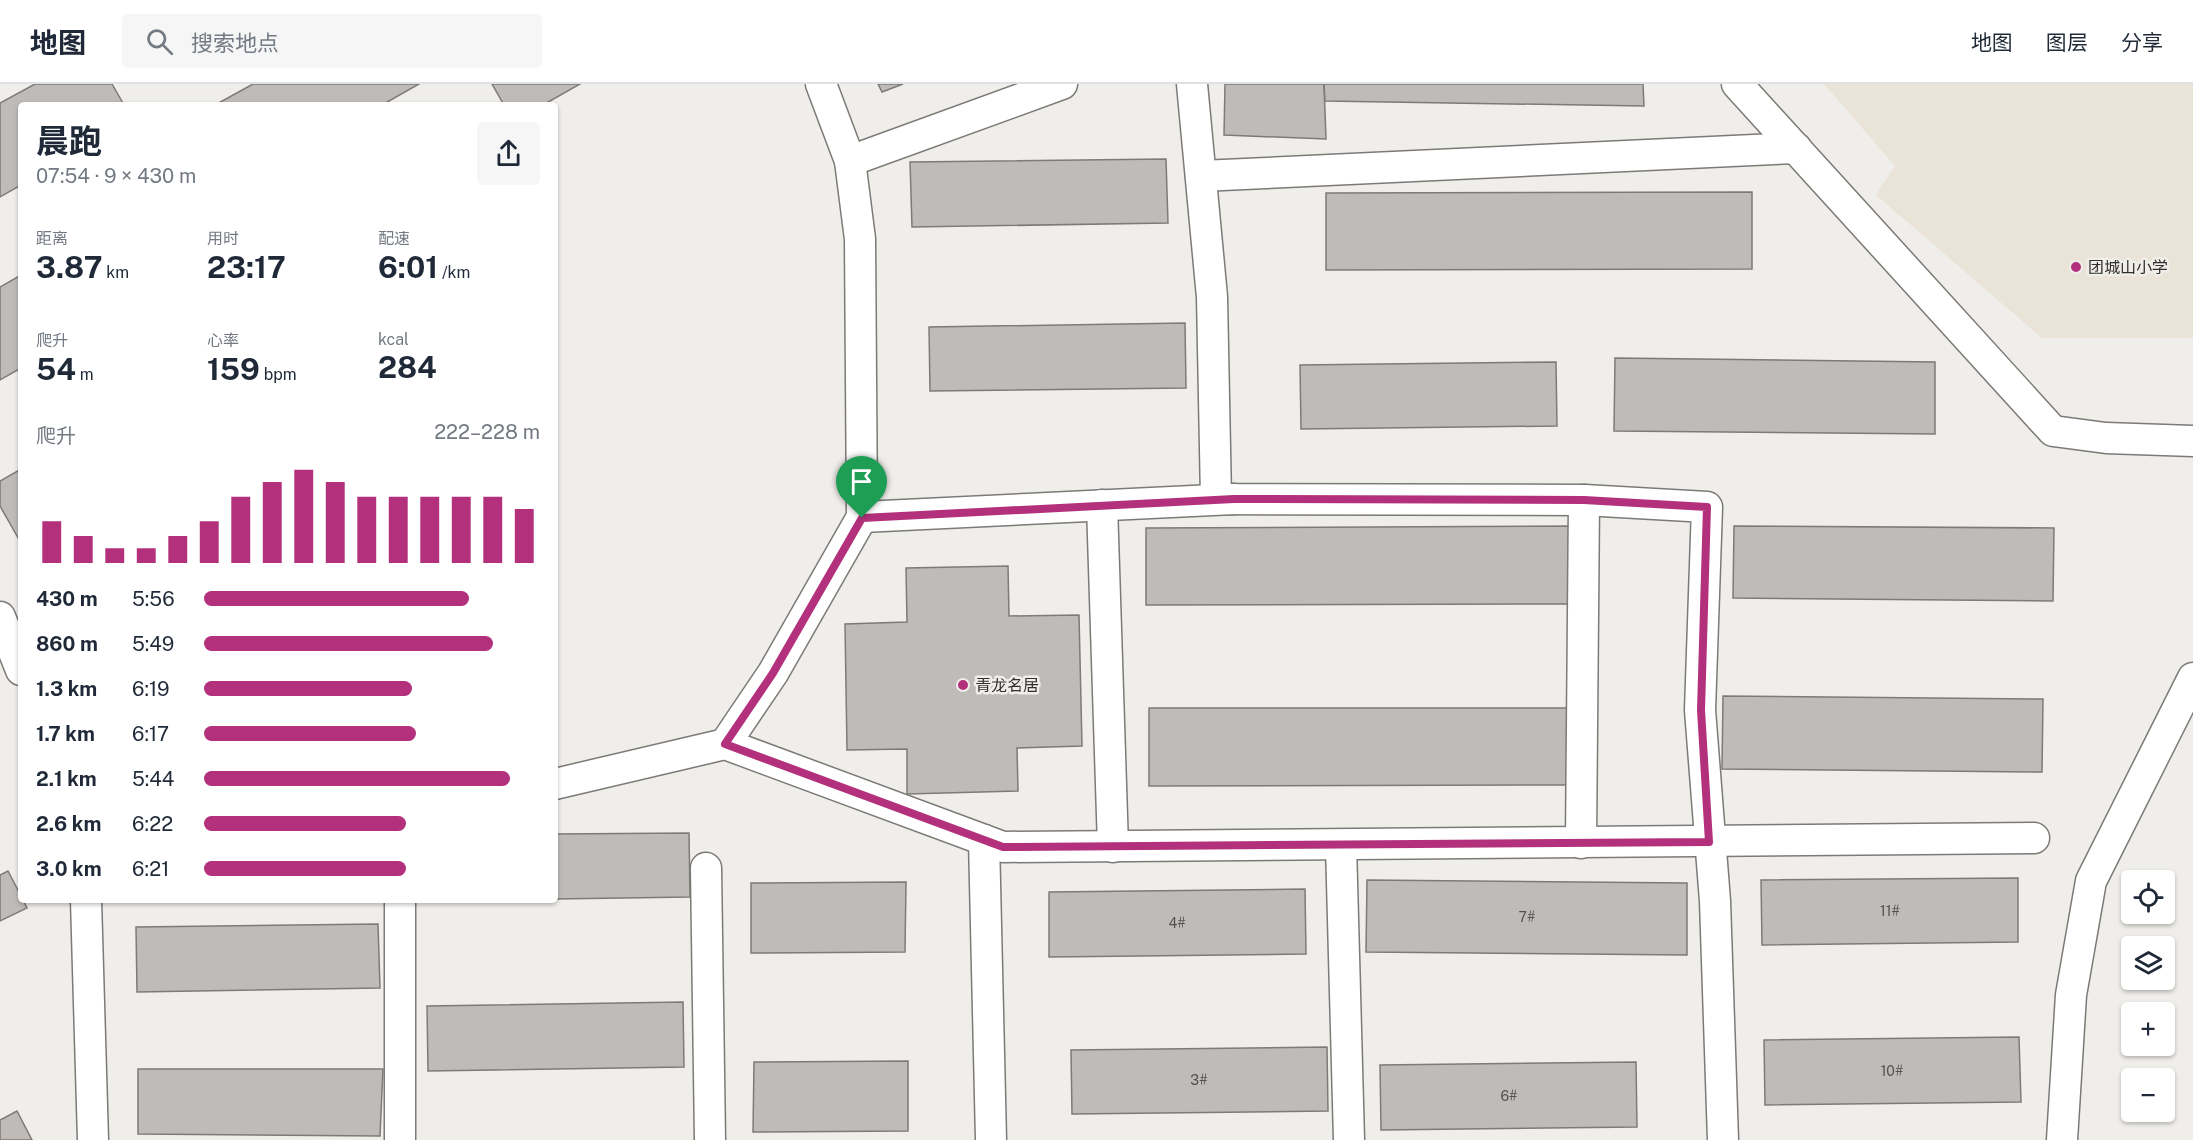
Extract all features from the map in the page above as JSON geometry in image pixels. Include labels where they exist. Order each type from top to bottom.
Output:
[{"type":"street","points":[[725,744],[773,673],[862,518],[860,239],[850,161],[821,84]]},
{"type":"street","points":[[850,161],[1062,84]]},
{"type":"street","points":[[1192,84],[1212,297],[1216,499],[1584,500],[1707,507],[1701,710],[1715,901],[1723,1140]]},
{"type":"street","points":[[1737,84],[2053,431],[2106,438],[2193,441]]},
{"type":"street","points":[[1201,176],[1796,148]]},
{"type":"street","points":[[862,518],[1234,499]]},
{"type":"street","points":[[1581,843],[1584,500]]},
{"type":"street","points":[[1102,505],[1113,846]]},
{"type":"street","points":[[0,617],[11,653]]},
{"type":"street","points":[[2062,1140],[2071,995],[2091,881],[2193,678]]},
{"type":"street","points":[[558,783],[725,744],[1003,847],[2034,838]]},
{"type":"street","points":[[984,840],[991,1140]]},
{"type":"street","points":[[1341,845],[1349,1140]]},
{"type":"street","points":[[706,867],[710,1140]]},
{"type":"street","points":[[86,903],[93,1140]]},
{"type":"street","points":[[400,903],[400,1140]]},
{"type":"shaded area","name":"团城山小学","points":[[1824,84],[2193,84],[2193,338],[2042,338],[1876,195],[1895,166]]},
{"type":"building","points":[[35,84],[112,84],[122,102],[18,102],[18,187],[0,197],[0,103]]},
{"type":"building","points":[[253,84],[419,84],[387,102],[220,102]]},
{"type":"building","points":[[492,84],[580,84],[548,102],[502,102]]},
{"type":"building","points":[[878,84],[903,84],[882,92]]},
{"type":"building","points":[[1225,84],[1324,84],[1326,139],[1224,135]]},
{"type":"building","points":[[1324,84],[1643,84],[1644,106],[1325,101]]},
{"type":"building","points":[[1166,159],[1168,223],[912,227],[910,162]]},
{"type":"building","points":[[1752,192],[1752,269],[1326,270],[1326,193]]},
{"type":"building","points":[[18,277],[18,370],[0,380],[0,287]]},
{"type":"building","points":[[1185,323],[1186,388],[930,391],[929,327]]},
{"type":"building","points":[[1615,358],[1935,362],[1935,434],[1614,431]]},
{"type":"building","points":[[1556,362],[1557,426],[1301,429],[1300,365]]},
{"type":"building","points":[[18,471],[18,538],[0,506],[0,481]]},
{"type":"building","points":[[1572,526],[1572,604],[1146,605],[1146,528]]},
{"type":"building","points":[[1734,526],[2054,528],[2053,601],[1733,598]]},
{"type":"building","name":"青龙名居","points":[[1008,566],[1009,616],[1079,615],[1082,746],[1017,748],[1018,791],[907,794],[907,749],[847,750],[845,624],[907,622],[906,568]]},
{"type":"building","points":[[1723,696],[2043,699],[2042,772],[1722,769]]},
{"type":"building","points":[[1149,708],[1576,708],[1576,785],[1149,786]]},
{"type":"building","points":[[689,833],[690,897],[558,899],[558,834]]},
{"type":"building","points":[[8,871],[18,890],[18,903],[24,903],[27,908],[0,921],[0,875]]},
{"type":"building","points":[[2018,878],[2018,942],[1762,945],[1761,880]]},
{"type":"building","points":[[1367,880],[1687,883],[1687,955],[1366,952]]},
{"type":"building","points":[[906,882],[905,952],[751,953],[751,883]]},
{"type":"building","points":[[1305,889],[1306,954],[1049,957],[1049,892]]},
{"type":"building","points":[[378,924],[380,988],[137,992],[136,927]]},
{"type":"building","points":[[683,1002],[684,1067],[428,1071],[427,1006]]},
{"type":"building","points":[[2019,1037],[2021,1102],[1765,1105],[1764,1040]]},
{"type":"building","points":[[1327,1047],[1328,1111],[1072,1114],[1071,1050]]},
{"type":"building","points":[[908,1061],[908,1131],[753,1132],[754,1062]]},
{"type":"building","points":[[1636,1062],[1637,1127],[1381,1130],[1380,1065]]},
{"type":"building","points":[[138,1069],[383,1069],[380,1136],[138,1134]]},
{"type":"building","points":[[17,1111],[32,1140],[0,1140],[0,1120]]},
{"type":"place","name":"团城山小学","points":[[2076,267]]},
{"type":"place","name":"青龙名居","points":[[963,685]]},
{"type":"route","points":[[1234,499],[1584,500],[1707,507],[1701,710],[1709,842],[1003,847],[725,744],[773,673],[862,518],[1234,499]]}]
